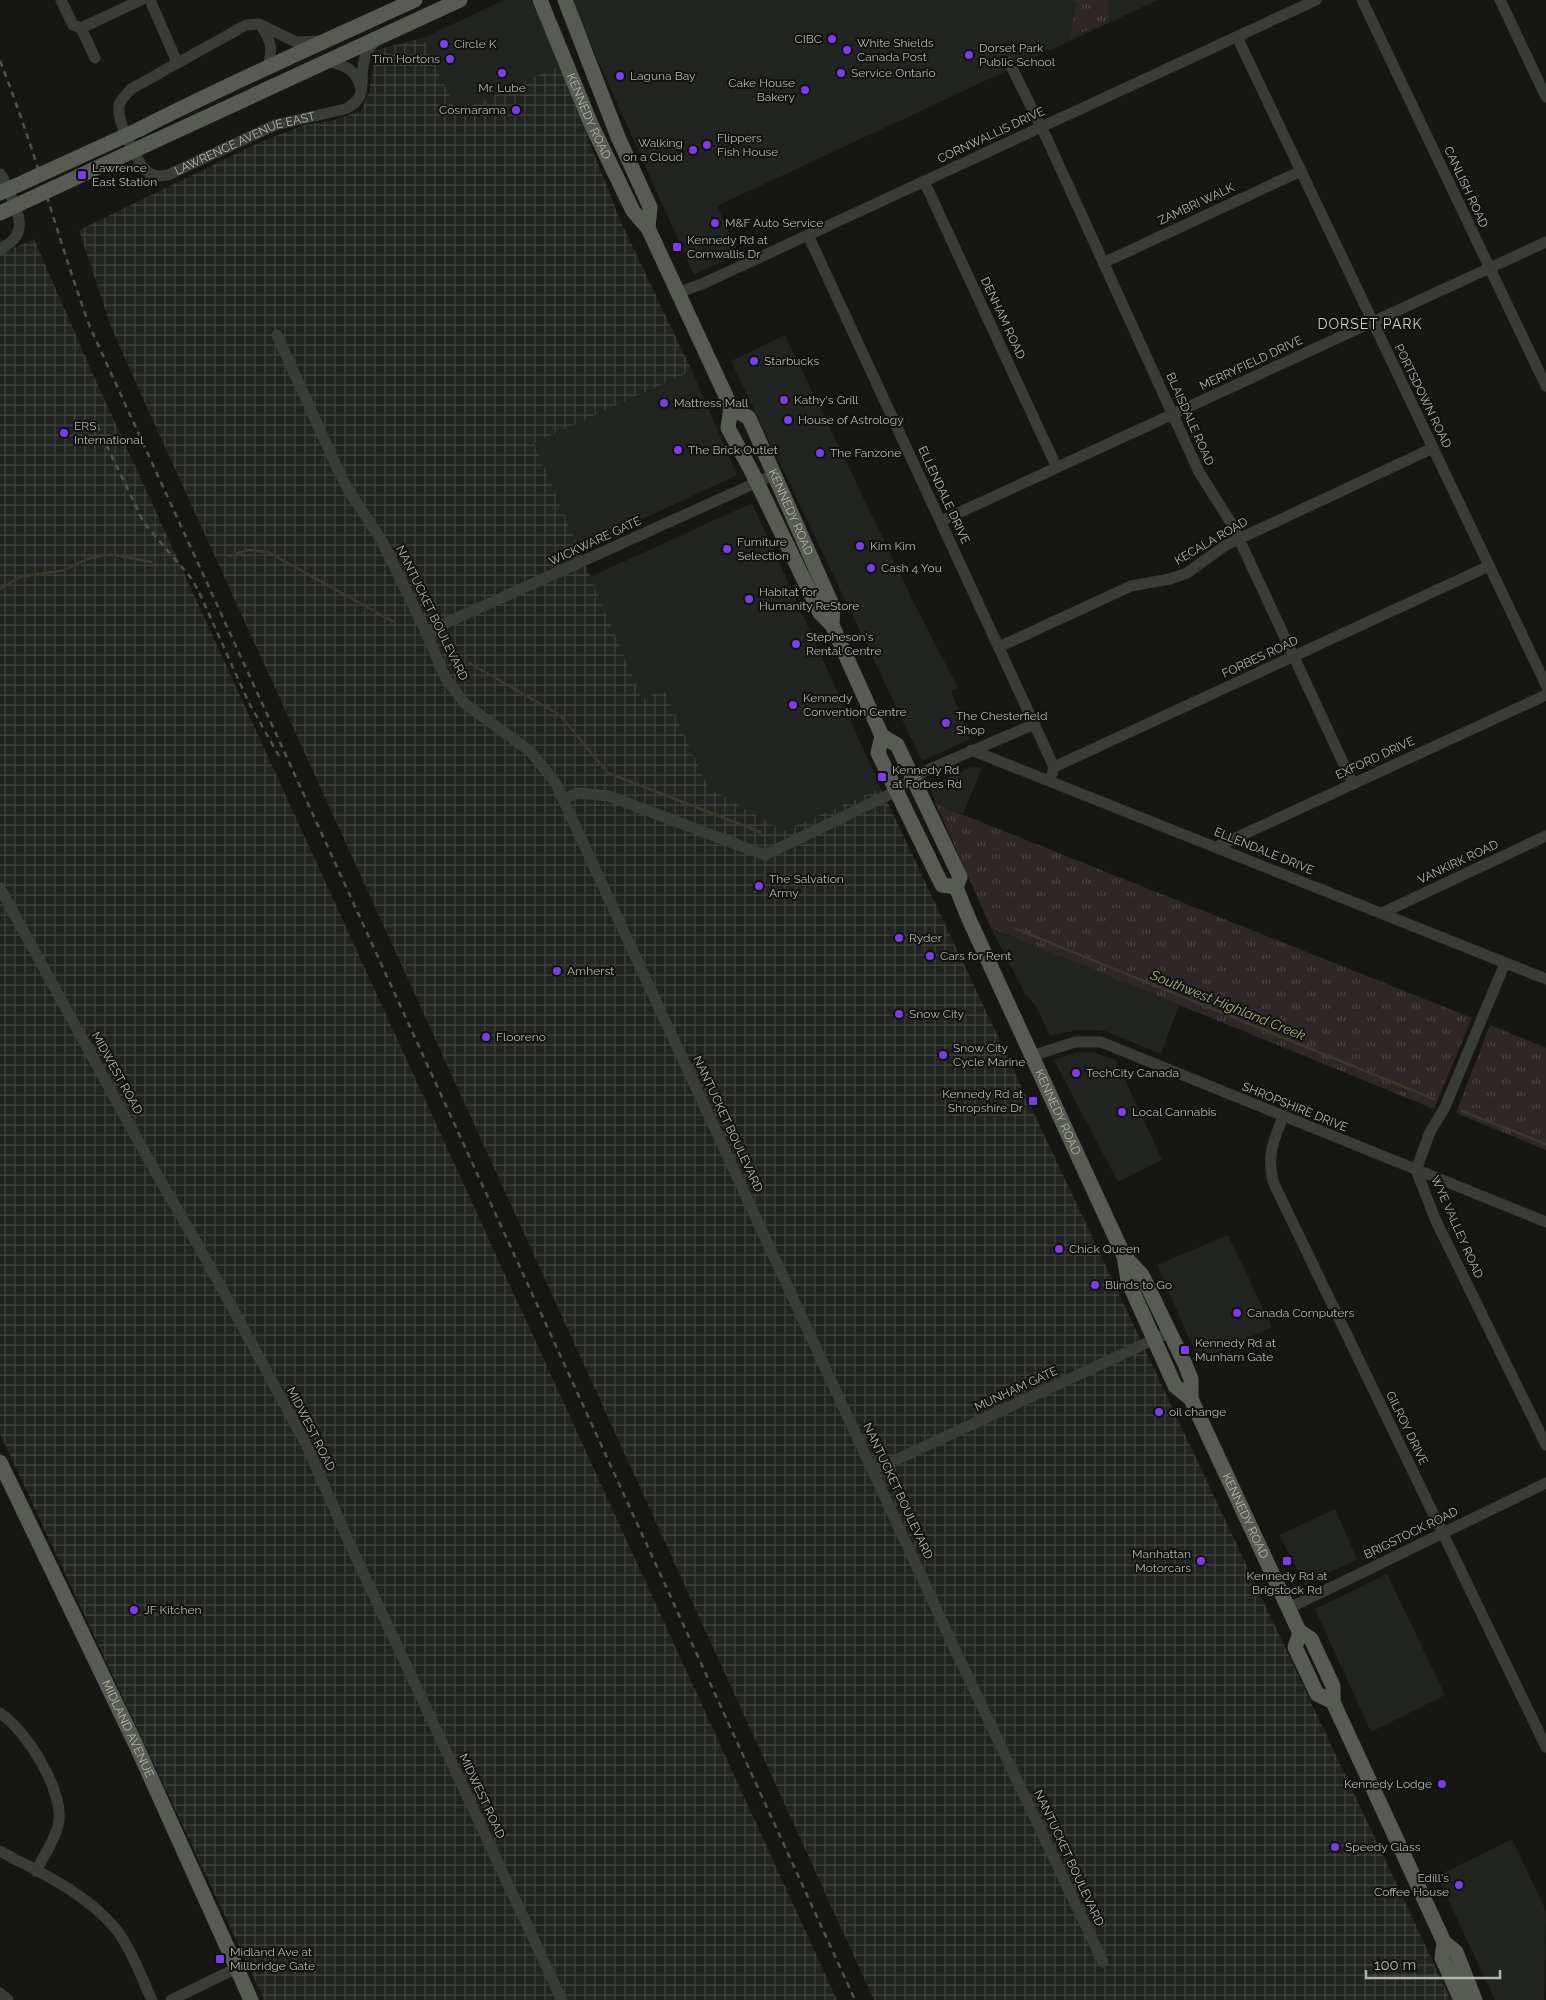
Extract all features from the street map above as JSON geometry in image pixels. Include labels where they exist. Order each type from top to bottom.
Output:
[{"type":"main road","points":[[0,193],[140,129],[223,87],[268,69],[415,0]]},
{"type":"main road","points":[[0,213],[460,0]]},
{"type":"main road","name":"KENNEDY ROAD","points":[[540,0],[591,124],[633,211],[648,228],[731,408],[728,428],[757,482],[820,613],[832,625],[882,736],[897,745],[960,878],[956,887],[1124,1256],[1128,1281],[1154,1340],[1175,1386],[1191,1399]]},
{"type":"main road","name":"KENNEDY ROAD","points":[[565,0],[618,138],[650,207],[648,228]]},
{"type":"main road","name":"KENNEDY ROAD","points":[[731,408],[749,418],[833,607],[832,625]]},
{"type":"main road","name":"KENNEDY ROAD","points":[[882,736],[878,754],[942,885],[956,887]]},
{"type":"main road","name":"KENNEDY ROAD","points":[[1124,1256],[1142,1274],[1170,1332],[1191,1378],[1191,1399],[1300,1633],[1311,1640],[1333,1686],[1333,1702],[1444,1942],[1456,1952],[1475,2000]]},
{"type":"main road","name":"MIDLAND AVENUE","points":[[0,1462],[136,1744],[251,2000]]},
{"type":"main road","name":"KENNEDY ROAD","points":[[1444,1942],[1442,1958],[1461,2000]]},
{"type":"street","points":[[61,0],[73,25],[81,28],[95,58]]},
{"type":"street","points":[[81,28],[141,0]]},
{"type":"street","points":[[150,0],[177,62]]},
{"type":"street","name":"CORNWALLIS DRIVE","points":[[678,293],[702,284],[1316,0]]},
{"type":"street","name":"CANLISH ROAD","points":[[1362,0],[1546,386]]},
{"type":"street","points":[[1500,0],[1546,97]]},
{"type":"street","points":[[260,24],[296,42],[330,39]]},
{"type":"street","points":[[260,24],[272,45],[268,69]]},
{"type":"street","name":"LAWRENCE AVENUE EAST","points":[[260,24],[246,25],[131,89],[120,105],[120,117],[137,160],[150,173],[156,176],[168,175],[284,122],[345,109],[356,104],[362,95]]},
{"type":"street","name":"PORTSDOWN ROAD","points":[[1237,37],[1546,685]]},
{"type":"street","points":[[362,95],[364,58],[377,38]]},
{"type":"street","points":[[329,61],[346,66],[354,72],[362,95]]},
{"type":"street","name":"BLAISDALE ROAD","points":[[1009,62],[1041,127],[1203,480],[1221,506],[1239,539],[1353,784]]},
{"type":"street","name":"ZAMBRI WALK","points":[[1103,263],[1301,171]]},
{"type":"street","points":[[0,174],[19,214],[21,223],[17,236],[11,244],[0,249]]},
{"type":"street","name":"DENHAM ROAD","points":[[924,181],[1057,468]]},
{"type":"street","name":"ELLENDALE DRIVE","points":[[808,235],[1054,767]]},
{"type":"street","name":"MERRYFIELD DRIVE","points":[[941,522],[1546,242]]},
{"type":"street","name":"NANTUCKET BOULEVARD","points":[[277,335],[337,468],[347,488],[382,541],[426,632],[445,677],[464,704],[538,758],[555,782],[954,1645],[1103,1962]]},
{"type":"street","name":"KECALA ROAD","points":[[999,647],[1136,585],[1170,579],[1187,573],[1226,545],[1433,448]]},
{"type":"street","name":"WICKWARE GATE","points":[[426,632],[775,474]]},
{"type":"street","name":"FORBES ROAD","points":[[1054,767],[1490,566]]},
{"type":"street","name":"EXFORD DRIVE","points":[[1216,847],[1546,695]]},
{"type":"street","points":[[563,799],[578,793],[610,796],[765,855],[896,790],[913,778],[971,750],[1034,724]]},
{"type":"street","name":"ELLENDALE DRIVE","points":[[971,750],[1546,979]]},
{"type":"street","points":[[1050,780],[1054,767]]},
{"type":"street","name":"VANKIRK ROAD","points":[[1382,913],[1546,836]]},
{"type":"street","name":"MIDWEST ROAD","points":[[0,888],[207,1261],[307,1446],[348,1540],[562,2000]]},
{"type":"street","name":"WYE VALLEY ROAD","points":[[1505,963],[1444,1107],[1430,1132],[1416,1170],[1436,1221],[1546,1445]]},
{"type":"street","name":"SHROPSHIRE DRIVE","points":[[1032,1056],[1075,1042],[1101,1042],[1546,1222]]},
{"type":"street","name":"GILROY DRIVE","points":[[1283,1117],[1272,1150],[1269,1167],[1274,1184],[1546,1747]]},
{"type":"street","name":"MUNHAM GATE","points":[[874,1470],[1170,1332]]},
{"type":"street","name":"BRIGSTOCK ROAD","points":[[1289,1608],[1546,1483]]},
{"type":"street","points":[[0,1713],[24,1734],[39,1757],[59,1811],[58,1825],[36,1871]]},
{"type":"street","points":[[0,1851],[90,1902],[115,1929],[152,2000]]},
{"type":"street","points":[[170,2000],[237,1968]]},
{"type":"street","points":[[0,1993],[8,2000]]},
{"type":"shaded area","points":[[504,0],[531,0],[560,66],[457,112],[423,38]]},
{"type":"shaded area","points":[[571,0],[1158,0],[717,206],[739,254],[694,275]]},
{"type":"shaded area","points":[[423,38],[457,112],[560,66],[620,220],[692,371],[534,443],[642,699],[664,690],[708,787],[783,831],[881,788],[1451,2000],[874,2000],[154,423],[111,327],[79,230],[265,140],[304,125],[334,120],[361,111],[369,92],[376,50]]},
{"type":"shaded area","points":[[34,239],[92,372],[837,2000],[264,2000],[0,1434],[0,254]]},
{"type":"shaded area","points":[[785,335],[914,603],[958,688],[951,691],[970,739],[922,761],[731,361]]},
{"type":"shaded area","points":[[692,371],[737,475],[578,549],[534,443]]},
{"type":"shaded area","points":[[752,503],[881,788],[783,831],[708,787],[664,690],[642,699],[590,577]]},
{"type":"shaded area","points":[[972,767],[982,768],[963,814],[936,804],[929,786]]},
{"type":"shaded area","points":[[991,928],[1179,1005],[1161,1054],[1105,1031],[1077,1030],[1050,1036],[1036,1006],[1024,992]]},
{"type":"shaded area","points":[[1092,1052],[1116,1060],[1162,1160],[1118,1182],[1054,1060],[1073,1053]]},
{"type":"shaded area","points":[[1228,1235],[1272,1327],[1199,1361],[1157,1265]]},
{"type":"shaded area","points":[[1335,1509],[1357,1559],[1305,1585],[1279,1535]]},
{"type":"shaded area","points":[[1387,1574],[1445,1695],[1371,1732],[1315,1609]]},
{"type":"shaded area","points":[[1512,1839],[1546,1911],[1544,2000],[1495,2000],[1437,1876]]},
{"type":"green space","points":[[1071,0],[1108,0],[1109,22],[1070,37],[1077,3]]},
{"type":"green space","points":[[936,804],[1472,1018],[1434,1109],[991,928]]},
{"type":"green space","points":[[1490,1025],[1546,1048],[1546,1150],[1456,1113]]},
{"type":"waterway","name":"Southwest Highland Creek","points":[[229,556],[248,550],[268,552],[394,622]]},
{"type":"waterway","name":"Southwest Highland Creek","points":[[0,589],[20,577],[65,570],[87,559],[102,555],[115,555],[151,562]]},
{"type":"waterway","name":"Southwest Highland Creek","points":[[469,663],[560,715],[608,773],[760,832]]},
{"type":"waterway","name":"Southwest Highland Creek","points":[[1016,929],[1434,1099]]},
{"type":"waterway","name":"Southwest Highland Creek","points":[[1462,1111],[1546,1144]]},
{"type":"railway","points":[[0,61],[13,94],[90,327],[855,2000]]},
{"type":"railway","points":[[97,425],[144,523],[192,579],[248,701],[280,758]]},
{"type":"place","name":"CIBC","points":[[832,39]]},
{"type":"place","name":"Circle K","points":[[444,44]]},
{"type":"place","name":"White Shields Canada Post","points":[[847,50]]},
{"type":"place","name":"Dorset Park Public School","points":[[969,55]]},
{"type":"place","name":"Tim Hortons","points":[[450,59]]},
{"type":"place","name":"Mr. Lube","points":[[502,73]]},
{"type":"place","name":"Service Ontario","points":[[841,73]]},
{"type":"place","name":"Laguna Bay","points":[[620,76]]},
{"type":"place","name":"Cake House Bakery","points":[[805,90]]},
{"type":"place","name":"Cosmarama","points":[[516,110]]},
{"type":"place","name":"Flippers Fish House","points":[[707,145]]},
{"type":"place","name":"Walking on a Cloud","points":[[693,150]]},
{"type":"place","name":"Lawrence East Station","points":[[82,175]]},
{"type":"place","name":"M&F Auto Service","points":[[715,223]]},
{"type":"place","name":"Kennedy Rd at Cornwallis Dr","points":[[677,247]]},
{"type":"place","name":"Starbucks","points":[[754,361]]},
{"type":"place","name":"Kathy's Grill","points":[[784,400]]},
{"type":"place","name":"Mattress Mall","points":[[664,403]]},
{"type":"place","name":"House of Astrology","points":[[788,420]]},
{"type":"place","name":"ERS International","points":[[64,433]]},
{"type":"place","name":"The Brick Outlet","points":[[678,450]]},
{"type":"place","name":"The Fanzone","points":[[820,453]]},
{"type":"place","name":"Kim Kim","points":[[860,546]]},
{"type":"place","name":"Furniture Selection","points":[[727,549]]},
{"type":"place","name":"Cash 4 You","points":[[871,568]]},
{"type":"place","name":"Habitat for Humanity ReStore","points":[[749,599]]},
{"type":"place","name":"Stepheson's Rental Centre","points":[[796,644]]},
{"type":"place","name":"Kennedy Convention Centre","points":[[793,705]]},
{"type":"place","name":"The Chesterfield Shop","points":[[946,723]]},
{"type":"place","name":"Kennedy Rd at Forbes Rd","points":[[882,777]]},
{"type":"place","name":"The Salvation Army","points":[[759,886]]},
{"type":"place","name":"Ryder","points":[[899,938]]},
{"type":"place","name":"Cars for Rent","points":[[930,956]]},
{"type":"place","name":"Amherst","points":[[557,971]]},
{"type":"place","name":"Snow City","points":[[899,1014]]},
{"type":"place","name":"Flooreno","points":[[486,1037]]},
{"type":"place","name":"Snow City Cycle Marine","points":[[943,1055]]},
{"type":"place","name":"TechCity Canada","points":[[1076,1073]]},
{"type":"place","name":"Kennedy Rd at Shropshire Dr","points":[[1033,1101]]},
{"type":"place","name":"Local Cannabis","points":[[1122,1112]]},
{"type":"place","name":"Chick Queen","points":[[1059,1249]]},
{"type":"place","name":"Blinds to Go","points":[[1095,1285]]},
{"type":"place","name":"Canada Computers","points":[[1237,1313]]},
{"type":"place","name":"Kennedy Rd at Munham Gate","points":[[1185,1350]]},
{"type":"place","name":"oil change","points":[[1159,1412]]},
{"type":"place","name":"Manhattan Motorcars","points":[[1201,1561]]},
{"type":"place","name":"Kennedy Rd at Brigstock Rd","points":[[1287,1561]]},
{"type":"place","name":"JF Kitchen","points":[[134,1610]]},
{"type":"place","name":"Kennedy Lodge","points":[[1442,1784]]},
{"type":"place","name":"Speedy Glass","points":[[1335,1847]]},
{"type":"place","name":"Edill's Coffee House","points":[[1459,1885]]},
{"type":"place","name":"Midland Ave at Millbridge Gate","points":[[220,1959]]},
{"type":"district","name":"DORSET PARK","points":[[1370,324]]}]
